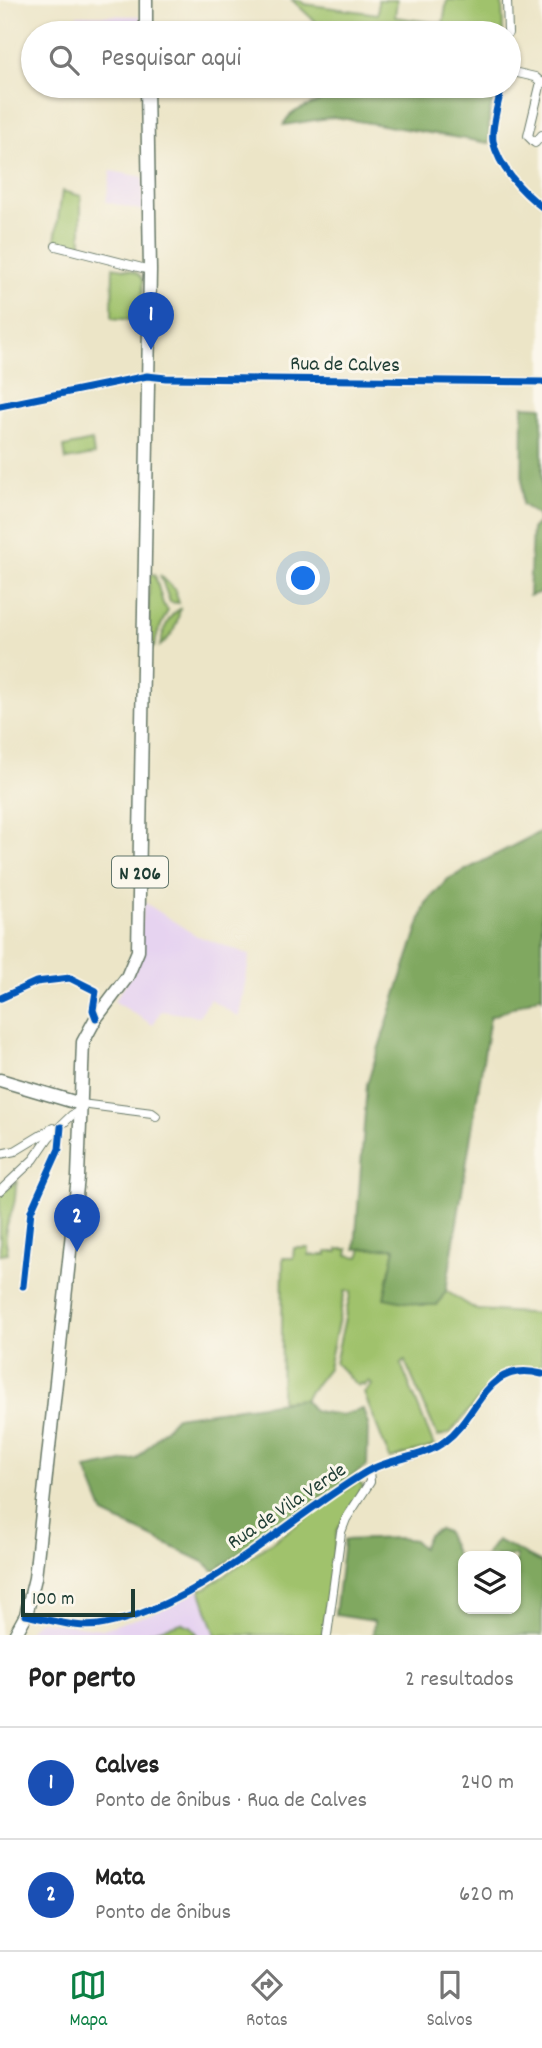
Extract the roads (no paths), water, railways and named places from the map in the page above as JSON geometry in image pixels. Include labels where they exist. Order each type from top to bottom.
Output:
[{"type":"main road","points":[[146,0],[146,21]]},
{"type":"main road","name":"N 206","points":[[15,1635],[26,1615],[36,1578],[78,1177],[82,1042],[134,964],[139,941],[150,270],[147,98]]},
{"type":"main road","points":[[0,1080],[80,1105]]},
{"type":"street","points":[[507,0],[508,21]]},
{"type":"street","points":[[521,74],[535,77],[541,82],[528,135],[530,141],[535,143],[542,135]]},
{"type":"street","points":[[500,98],[493,139],[502,163],[526,194],[542,206]]},
{"type":"street","points":[[56,246],[150,270]]},
{"type":"street","name":"Rua de Calves","points":[[0,406],[148,376],[542,382]]},
{"type":"street","points":[[1,998],[36,982],[70,978],[96,990],[93,1010],[96,1018]]},
{"type":"street","points":[[0,1154],[15,1151],[48,1132],[80,1105],[152,1113],[156,1116]]},
{"type":"street","points":[[0,1191],[34,1159],[45,1141],[80,1105]]},
{"type":"street","points":[[23,1286],[31,1211],[59,1149],[61,1127]]},
{"type":"street","name":"Rua de Vila Verde","points":[[26,1615],[81,1625],[104,1625],[155,1608],[211,1578],[369,1470],[435,1448],[447,1440],[504,1374],[519,1371],[542,1374]]},
{"type":"street","points":[[327,1635],[341,1532],[346,1519],[370,1482],[369,1470]]},
{"type":"place","name":"Calves","points":[[151,350]]},
{"type":"place","name":"Mata","points":[[77,1252]]}]
